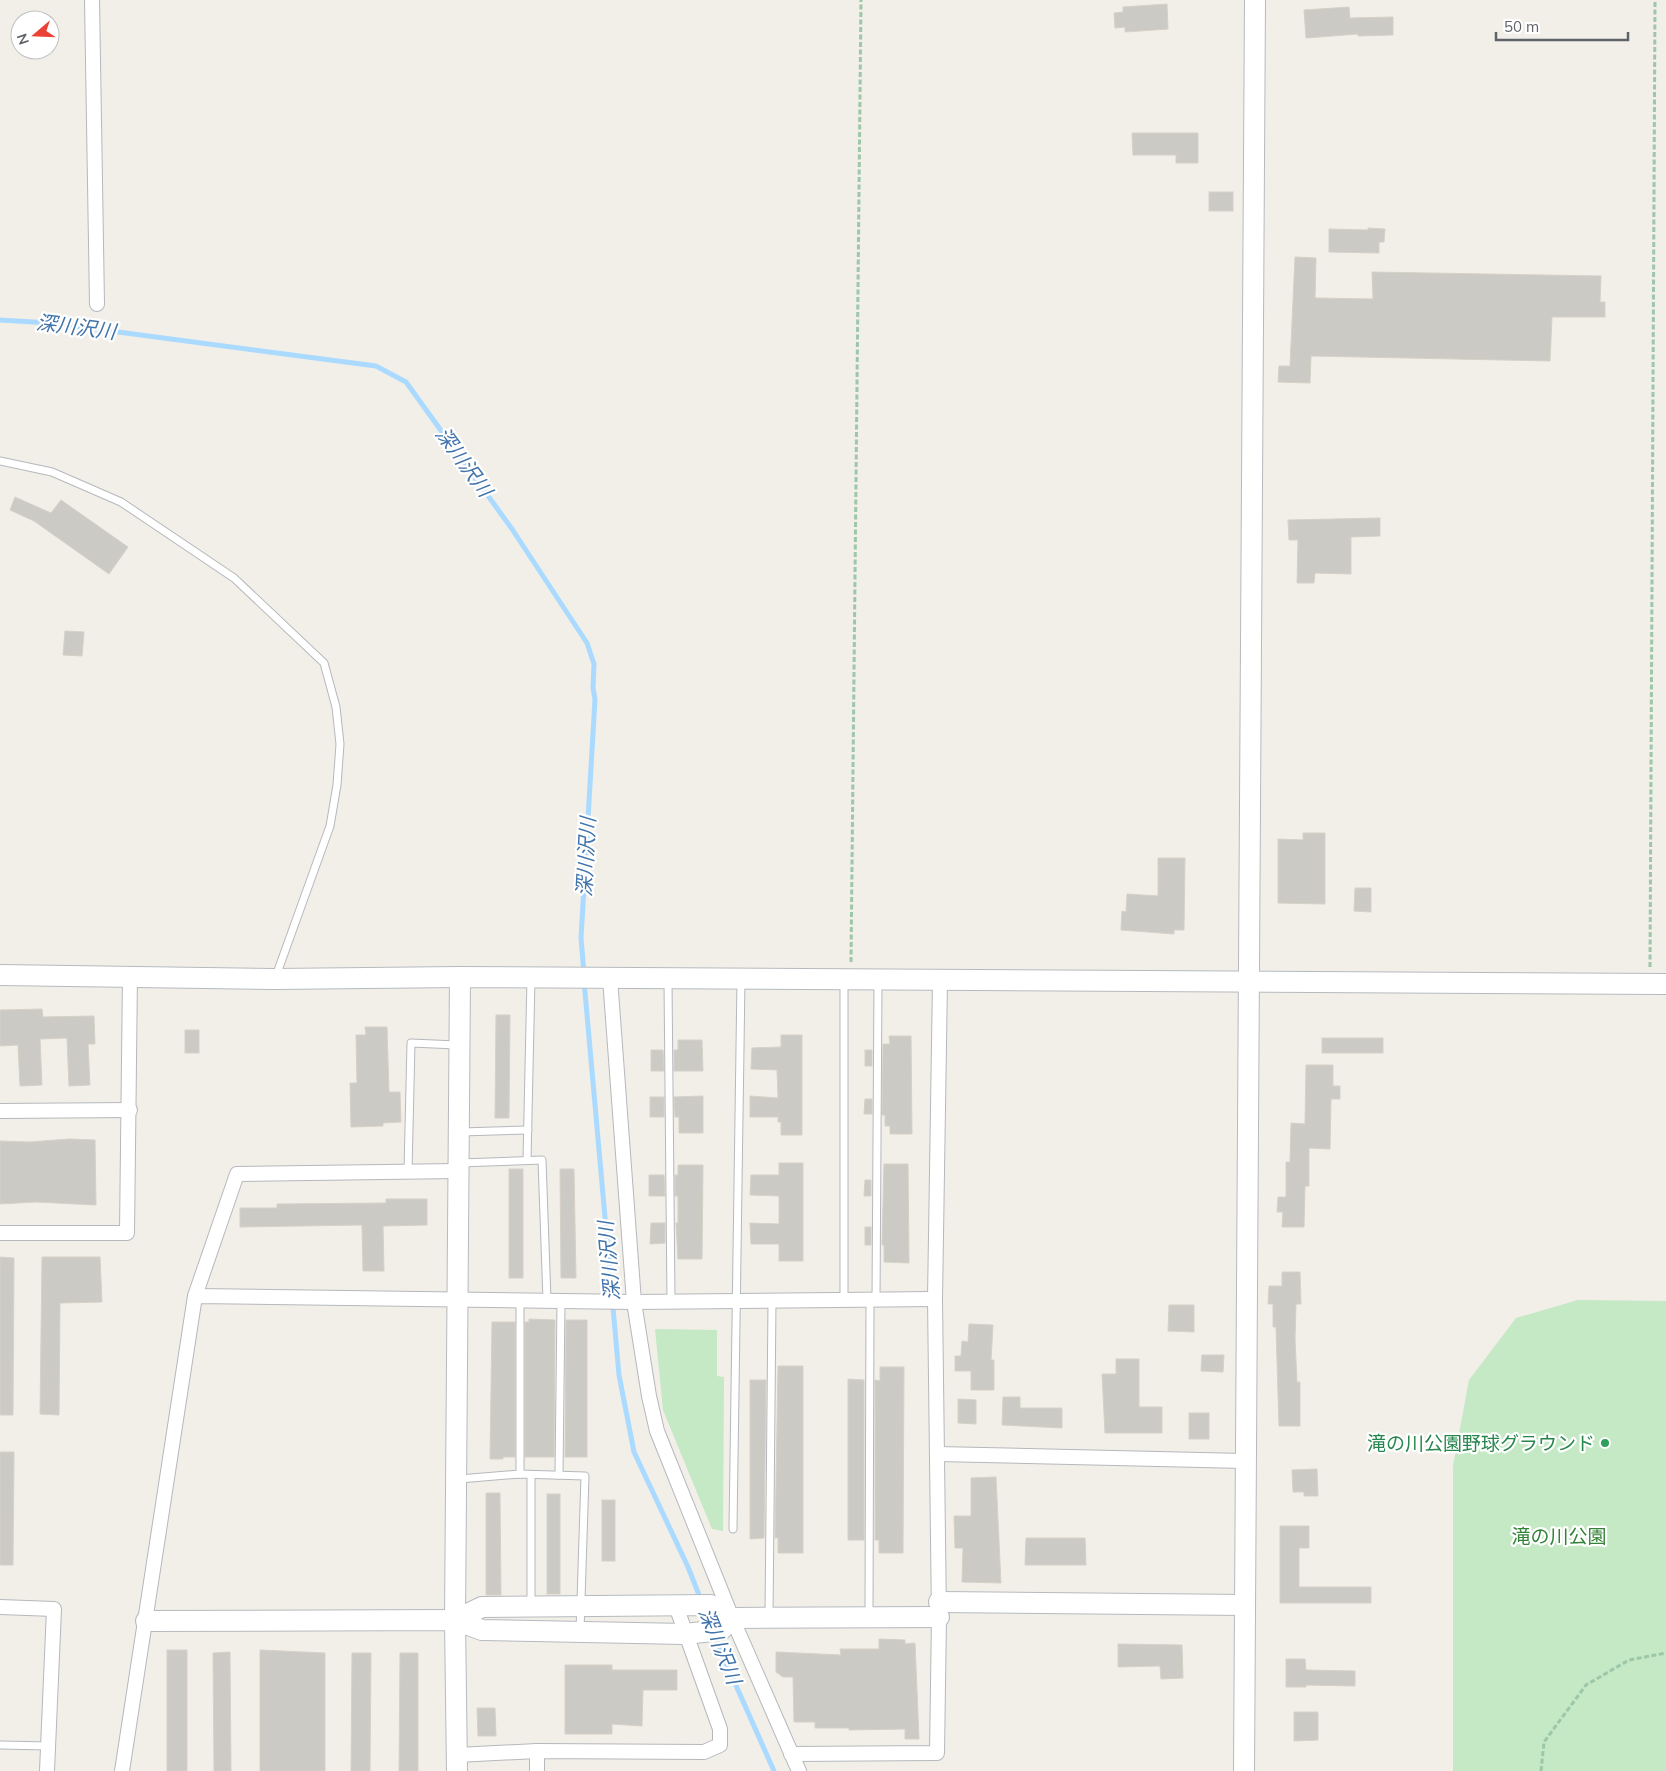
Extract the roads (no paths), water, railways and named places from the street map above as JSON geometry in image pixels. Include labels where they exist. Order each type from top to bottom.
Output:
[{"type":"street","points":[[92,0],[97,304]]},
{"type":"street","points":[[1244,1771],[1255,0]]},
{"type":"street","points":[[0,975],[275,979],[460,977],[1250,980],[1658,984]]},
{"type":"street","points":[[0,1233],[127,1233],[130,1110],[130,976]]},
{"type":"street","points":[[460,977],[458,1479],[455,1620],[457,1763],[537,1751],[704,1752],[720,1745],[710,1629],[657,1431],[628,1302],[602,978]]},
{"type":"street","points":[[791,1754],[937,1753],[939,1610],[935,1299],[940,980]]},
{"type":"street","points":[[0,1111],[130,1110]]},
{"type":"street","points":[[122,1771],[195,1296],[237,1174],[408,1171],[458,1167]]},
{"type":"street","points":[[195,1296],[602,1302],[935,1299]]},
{"type":"street","points":[[937,1454],[1245,1461]]},
{"type":"street","points":[[694,1605],[710,1629]]},
{"type":"street","points":[[455,1620],[482,1607],[694,1605]]},
{"type":"street","points":[[694,1605],[791,1754],[799,1771]]},
{"type":"street","points":[[146,1621],[455,1620],[482,1630],[580,1632],[710,1629],[769,1618],[869,1617],[939,1610],[1244,1605]]},
{"type":"street","points":[[0,1607],[54,1610],[48,1771]]},
{"type":"street","points":[[537,1751],[537,1771]]},
{"type":"lane","points":[[0,461],[52,472],[121,502],[234,578],[324,663],[336,707],[339,735],[337,785],[330,826],[275,979]]},
{"type":"lane","points":[[527,1160],[531,978]]},
{"type":"lane","points":[[668,978],[671,1302]]},
{"type":"lane","points":[[733,1529],[738,1301],[741,979]]},
{"type":"lane","points":[[844,1300],[848,979]]},
{"type":"lane","points":[[869,1617],[878,980]]},
{"type":"lane","points":[[408,1171],[412,1043],[460,1045]]},
{"type":"lane","points":[[458,1132],[528,1130]]},
{"type":"lane","points":[[458,1167],[542,1160],[554,1300],[559,1475]]},
{"type":"lane","points":[[520,1300],[520,1474]]},
{"type":"lane","points":[[769,1618],[772,1301]]},
{"type":"lane","points":[[458,1479],[520,1474],[585,1476],[580,1632]]},
{"type":"lane","points":[[531,1475],[531,1607]]},
{"type":"lane","points":[[0,1745],[48,1746]]},
{"type":"waterway","name":"深川沢川","points":[[0,320],[50,323],[376,366],[406,382],[512,529],[587,643],[594,664],[593,688],[595,699],[581,938],[584,973]]},
{"type":"waterway","name":"深川沢川","points":[[584,981],[619,1375],[634,1452],[688,1567],[701,1600]]},
{"type":"waterway","name":"深川沢川","points":[[714,1636],[774,1771]]},
{"type":"place","name":"滝の川公園野球グラウンド","points":[[1605,1443]]},
{"type":"park label","name":"滝の川公園","points":[[1559,1536]]}]
